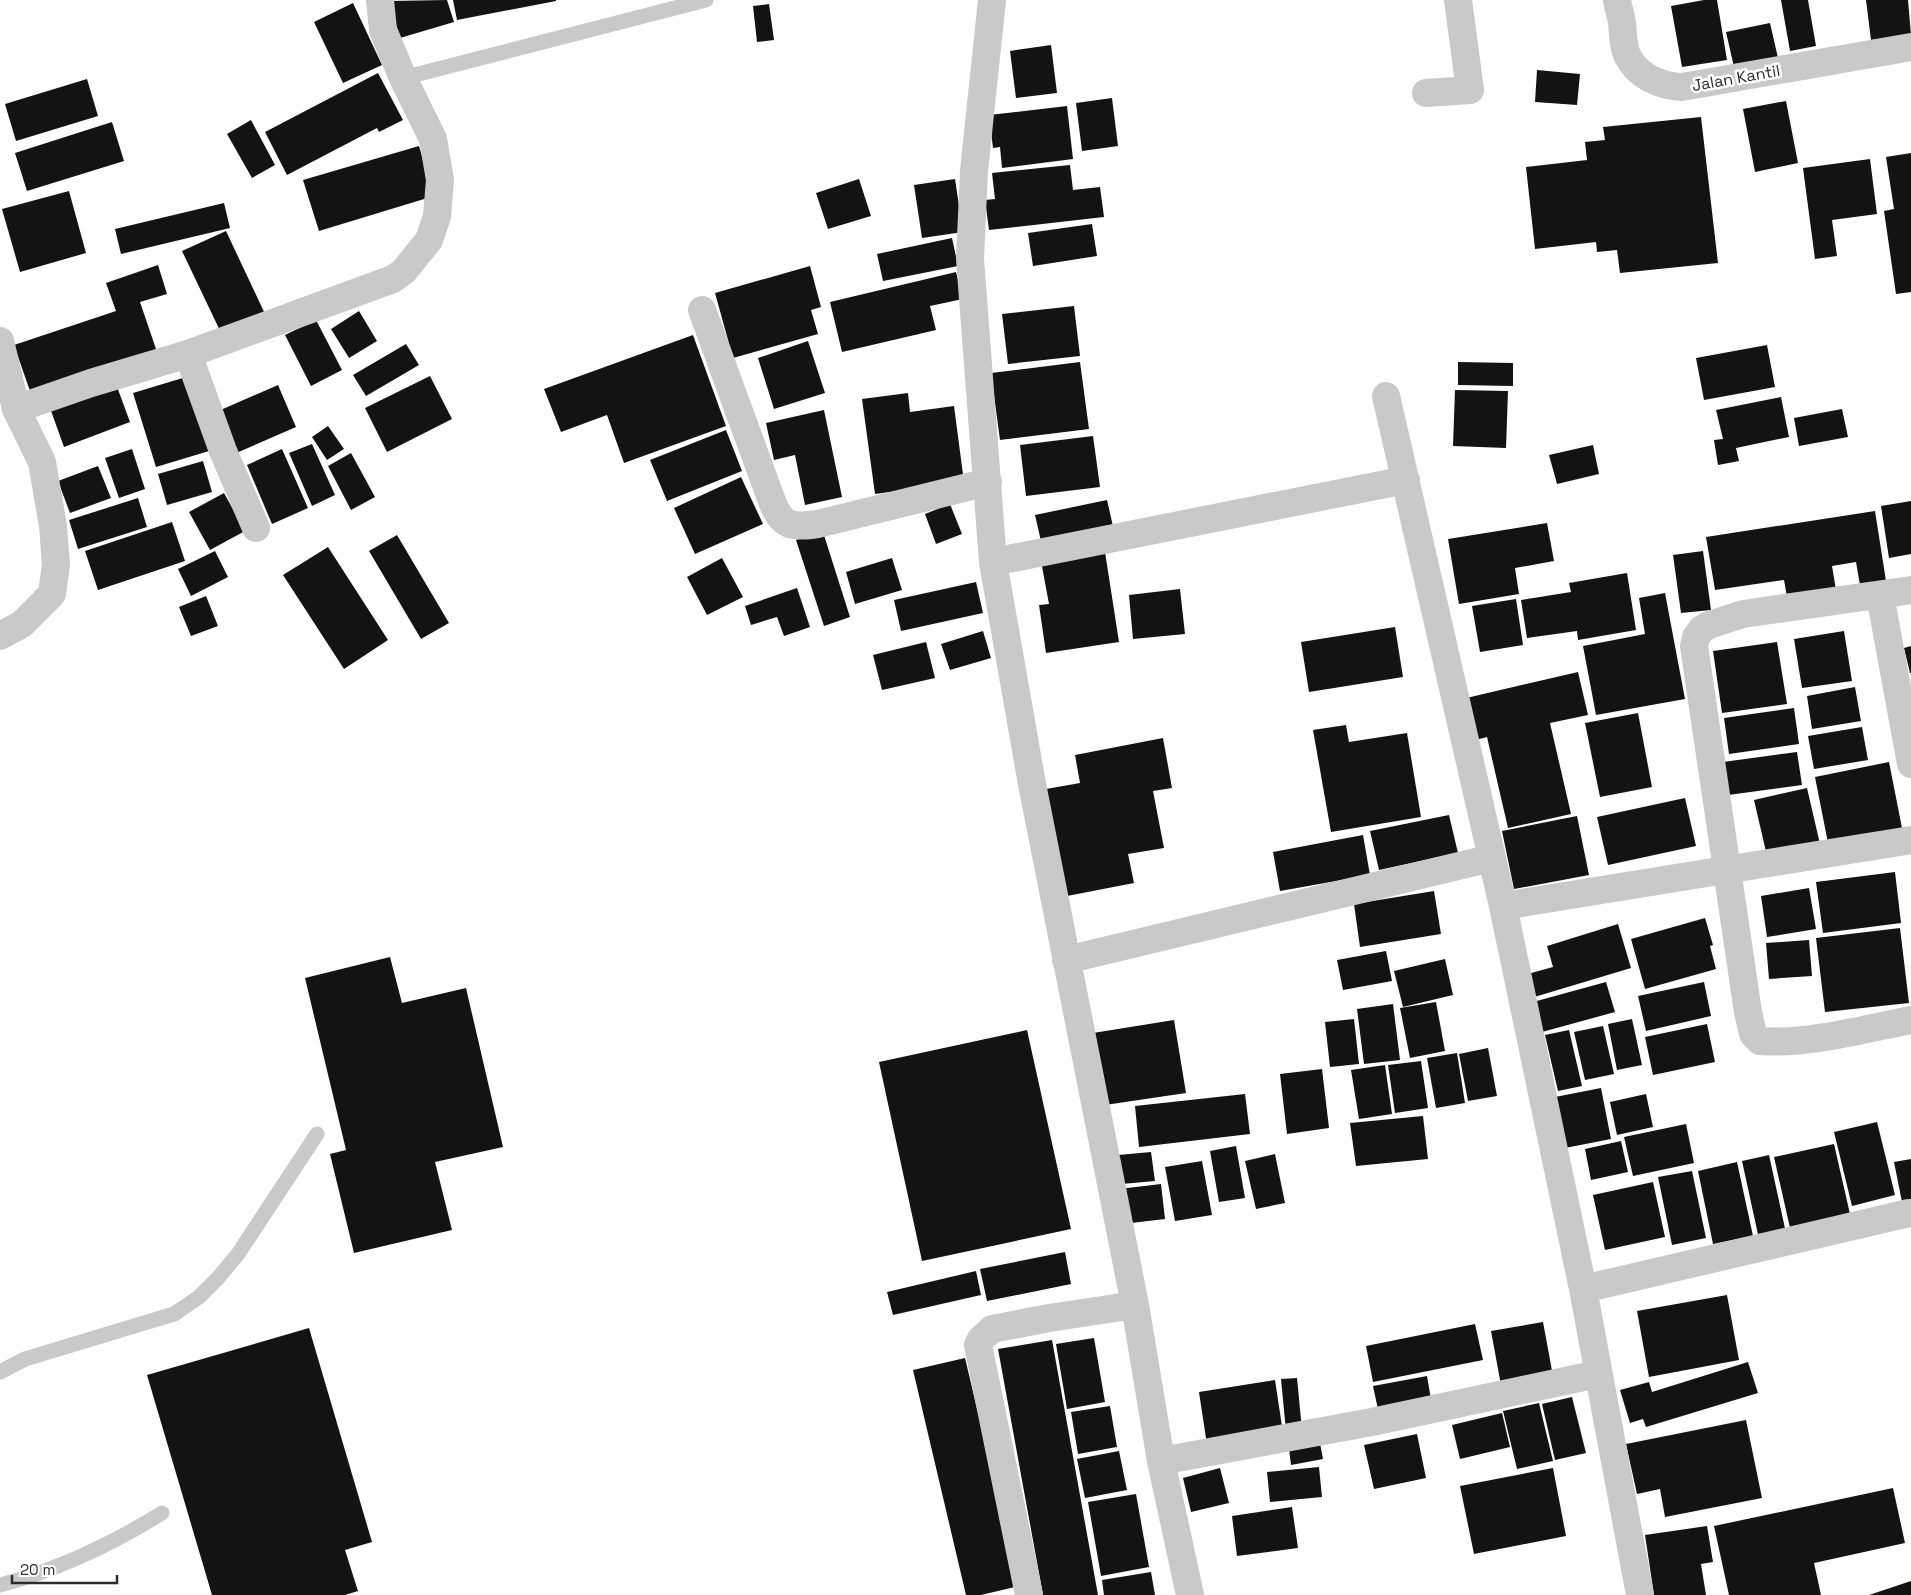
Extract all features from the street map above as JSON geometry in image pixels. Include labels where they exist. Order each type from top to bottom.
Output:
[{"type":"street","points":[[16,408],[188,354],[393,279],[404,271],[429,240],[437,216],[440,180],[433,139],[403,78],[384,30],[380,0]]},
{"type":"street","points":[[992,0],[974,171],[970,259],[993,562],[1032,784],[1135,1305],[1161,1461],[1190,1595]]},
{"type":"street","points":[[1426,93],[1470,90],[1458,0]]},
{"type":"street","name":"Jalan Kantil","points":[[1617,0],[1626,53],[1631,62],[1655,82],[1668,86],[1682,87],[1911,47]]},
{"type":"street","points":[[702,310],[773,504],[779,517],[789,524],[800,526],[818,524],[988,482]]},
{"type":"street","points":[[0,341],[16,408],[42,462],[53,526],[56,565],[52,594],[22,624],[0,636]]},
{"type":"street","points":[[188,354],[223,451],[256,528]]},
{"type":"street","points":[[1386,396],[1504,906],[1583,1289],[1640,1595]]},
{"type":"street","points":[[993,562],[1406,480]]},
{"type":"street","points":[[1911,590],[1743,614],[1702,629],[1696,637],[1694,646],[1694,657],[1726,870],[1753,1034],[1760,1041],[1800,1040],[1911,1020]]},
{"type":"street","points":[[1880,595],[1911,764]]},
{"type":"street","points":[[1504,906],[1911,840]]},
{"type":"street","points":[[1066,960],[1492,858]]},
{"type":"street","points":[[1583,1289],[1909,1213]]},
{"type":"street","points":[[1030,1595],[978,1346],[981,1338],[992,1329],[1135,1305]]},
{"type":"street","points":[[1161,1461],[1372,1422],[1598,1374]]},
{"type":"lane","points":[[403,78],[706,0]]},
{"type":"lane","points":[[0,1372],[25,1359],[174,1314],[199,1297],[238,1254],[317,1134]]},
{"type":"lane","points":[[0,1585],[36,1576],[132,1531],[162,1513]]},
{"type":"building","points":[[447,0],[454,22],[400,38],[389,1]]},
{"type":"building","points":[[453,0],[556,0],[556,1],[457,20]]},
{"type":"building","points":[[1704,0],[1717,0],[1727,60],[1682,67],[1671,6]]},
{"type":"building","points":[[1781,0],[1808,0],[1816,46],[1790,51]]},
{"type":"building","points":[[1866,0],[1908,0],[1911,35],[1871,40]]},
{"type":"building","points":[[353,3],[382,65],[343,83],[314,22]]},
{"type":"building","points":[[769,4],[774,40],[757,42],[753,6]]},
{"type":"building","points":[[1770,23],[1778,58],[1734,67],[1726,32]]},
{"type":"building","points":[[1051,45],[1057,93],[1016,98],[1010,51]]},
{"type":"building","points":[[1537,70],[1580,74],[1577,105],[1535,102]]},
{"type":"building","points":[[378,73],[403,120],[379,132],[377,128],[287,175],[265,132]]},
{"type":"building","points":[[87,79],[98,116],[16,141],[5,104]]},
{"type":"building","points":[[1112,98],[1118,146],[1082,151],[1076,103]]},
{"type":"building","points":[[1786,101],[1798,163],[1755,172],[1743,109]]},
{"type":"building","points":[[1067,106],[1073,159],[1002,168],[1000,147],[993,148],[989,115]]},
{"type":"building","points":[[1701,117],[1718,263],[1620,273],[1617,250],[1597,252],[1596,242],[1535,249],[1526,167],[1587,160],[1585,142],[1605,140],[1603,127]]},
{"type":"building","points":[[251,120],[275,165],[252,178],[227,134]]},
{"type":"building","points":[[112,122],[124,161],[27,191],[15,153]]},
{"type":"building","points":[[419,146],[434,196],[319,231],[303,180]]},
{"type":"building","points":[[1911,153],[1911,292],[1896,294],[1884,211],[1894,209],[1886,157]]},
{"type":"building","points":[[1870,159],[1877,214],[1832,220],[1837,256],[1815,259],[1803,168]]},
{"type":"building","points":[[1070,165],[1073,190],[1100,187],[1104,217],[989,230],[985,200],[995,199],[992,173]]},
{"type":"building","points":[[859,179],[871,216],[828,229],[816,193]]},
{"type":"building","points":[[955,179],[963,232],[922,238],[914,185]]},
{"type":"building","points":[[69,191],[86,253],[20,272],[2,209]]},
{"type":"building","points":[[224,203],[230,228],[121,254],[115,229]]},
{"type":"building","points":[[1092,224],[1097,256],[1033,266],[1028,233]]},
{"type":"building","points":[[226,231],[266,316],[223,337],[182,251]]},
{"type":"building","points":[[952,238],[958,266],[883,281],[877,254]]},
{"type":"building","points":[[158,265],[167,294],[140,302],[157,352],[31,394],[14,345],[116,311],[106,283]]},
{"type":"building","points":[[810,266],[821,307],[811,310],[818,334],[733,358],[715,293]]},
{"type":"building","points":[[956,272],[963,299],[930,306],[936,330],[842,352],[830,302]]},
{"type":"building","points":[[1074,306],[1080,356],[1008,364],[1002,314]]},
{"type":"building","points":[[359,311],[377,341],[349,358],[331,329]]},
{"type":"building","points":[[316,320],[342,370],[311,386],[285,335]]},
{"type":"building","points":[[693,335],[726,426],[624,463],[607,415],[561,432],[544,389]]},
{"type":"building","points":[[808,341],[825,393],[774,409],[758,358]]},
{"type":"building","points":[[406,344],[419,365],[366,396],[353,375]]},
{"type":"building","points":[[1767,345],[1775,387],[1704,400],[1696,358]]},
{"type":"building","points":[[1080,362],[1089,429],[1000,440],[991,373]]},
{"type":"building","points":[[1458,362],[1513,363],[1513,386],[1458,385]]},
{"type":"building","points":[[430,376],[452,419],[387,452],[365,408]]},
{"type":"building","points":[[186,377],[209,451],[156,467],[133,393]]},
{"type":"building","points":[[116,384],[130,422],[64,447],[50,408]]},
{"type":"building","points":[[278,385],[296,427],[234,454],[216,412]]},
{"type":"building","points":[[1455,390],[1508,391],[1506,448],[1453,446]]},
{"type":"building","points":[[908,393],[910,412],[954,406],[964,482],[875,494],[862,399]]},
{"type":"building","points":[[1781,397],[1789,437],[1736,448],[1739,461],[1718,465],[1714,440],[1723,439],[1716,410]]},
{"type":"building","points":[[1842,409],[1848,437],[1799,446],[1794,418]]},
{"type":"building","points":[[824,410],[842,497],[805,505],[795,455],[774,460],[766,423]]},
{"type":"building","points":[[328,426],[344,449],[327,460],[312,437]]},
{"type":"building","points":[[726,430],[742,471],[667,501],[650,460]]},
{"type":"building","points":[[1093,436],[1100,487],[1026,496],[1020,445]]},
{"type":"building","points":[[312,444],[335,495],[312,506],[289,453]]},
{"type":"building","points":[[1593,445],[1599,474],[1557,484],[1549,455]]},
{"type":"building","points":[[132,449],[145,489],[119,498],[105,458]]},
{"type":"building","points":[[282,449],[308,508],[272,524],[247,465]]},
{"type":"building","points":[[351,453],[375,497],[351,510],[328,466]]},
{"type":"building","points":[[203,461],[212,492],[167,505],[158,474]]},
{"type":"building","points":[[98,466],[111,498],[70,513],[58,481]]},
{"type":"building","points":[[741,477],[763,524],[695,554],[674,508]]},
{"type":"building","points":[[224,493],[245,531],[210,550],[189,512]]},
{"type":"building","points":[[138,498],[147,527],[78,549],[69,520]]},
{"type":"building","points":[[1107,500],[1115,535],[1043,550],[1035,515]]},
{"type":"building","points":[[1911,501],[1911,554],[1889,558],[1881,506]]},
{"type":"building","points":[[950,504],[962,534],[936,544],[925,514]]},
{"type":"building","points":[[1875,511],[1886,581],[1860,585],[1856,562],[1832,566],[1836,590],[1787,597],[1784,580],[1715,590],[1706,537]]},
{"type":"building","points":[[172,522],[185,561],[98,590],[85,551]]},
{"type":"building","points":[[1547,523],[1554,561],[1515,568],[1519,594],[1459,604],[1448,539]]},
{"type":"building","points":[[823,532],[850,617],[824,626],[796,540]]},
{"type":"building","points":[[397,535],[449,623],[421,639],[369,551]]},
{"type":"building","points":[[328,547],[388,640],[344,669],[283,575]]},
{"type":"building","points":[[215,551],[228,577],[191,596],[178,569]]},
{"type":"building","points":[[1703,551],[1711,610],[1681,613],[1673,555]]},
{"type":"building","points":[[1105,552],[1119,642],[1046,653],[1039,605],[1049,604],[1041,561]]},
{"type":"building","points":[[722,558],[743,597],[707,615],[687,577]]},
{"type":"building","points":[[892,558],[902,590],[855,604],[846,572]]},
{"type":"building","points":[[1627,573],[1636,630],[1578,640],[1577,631],[1527,638],[1521,600],[1571,592],[1569,583]]},
{"type":"building","points":[[976,582],[983,613],[901,631],[894,600]]},
{"type":"building","points":[[797,588],[810,627],[784,636],[777,617],[751,625],[745,606]]},
{"type":"building","points":[[1180,589],[1185,634],[1133,639],[1129,595]]},
{"type":"building","points":[[1665,593],[1685,699],[1596,715],[1583,646],[1645,634],[1639,598]]},
{"type":"building","points":[[206,596],[218,626],[191,636],[179,607]]},
{"type":"building","points":[[1516,599],[1523,645],[1480,652],[1472,606]]},
{"type":"building","points":[[1395,627],[1403,677],[1309,692],[1301,642]]},
{"type":"building","points":[[983,631],[991,658],[950,670],[941,644]]},
{"type":"building","points":[[1844,631],[1852,681],[1802,688],[1794,639]]},
{"type":"building","points":[[926,642],[935,678],[882,690],[873,655]]},
{"type":"building","points":[[1777,642],[1787,704],[1722,713],[1713,651]]},
{"type":"building","points":[[1911,646],[1911,673],[1910,673],[1904,648]]},
{"type":"building","points":[[1578,672],[1588,715],[1550,723],[1571,814],[1508,828],[1487,737],[1472,741],[1462,699]]},
{"type":"building","points":[[1855,687],[1861,721],[1812,729],[1807,696]]},
{"type":"building","points":[[1794,708],[1799,744],[1729,754],[1724,718]]},
{"type":"building","points":[[1638,713],[1652,787],[1600,797],[1585,723]]},
{"type":"building","points":[[1346,725],[1349,742],[1407,733],[1421,817],[1331,832],[1313,730]]},
{"type":"building","points":[[1862,727],[1868,760],[1814,769],[1808,736]]},
{"type":"building","points":[[1163,738],[1172,788],[1153,791],[1164,848],[1128,854],[1134,883],[1067,896],[1046,789],[1080,783],[1075,755]]},
{"type":"building","points":[[1797,752],[1802,785],[1728,795],[1723,762]]},
{"type":"building","points":[[1889,762],[1902,828],[1828,843],[1815,777]]},
{"type":"building","points":[[1807,788],[1820,844],[1767,856],[1754,800]]},
{"type":"building","points":[[1685,798],[1696,846],[1608,865],[1597,817]]},
{"type":"building","points":[[1449,815],[1458,853],[1379,870],[1370,831]]},
{"type":"building","points":[[1577,816],[1589,875],[1514,889],[1502,831]]},
{"type":"building","points":[[1363,835],[1370,875],[1280,891],[1273,852]]},
{"type":"building","points":[[1895,872],[1901,923],[1823,933],[1816,882]]},
{"type":"building","points":[[1809,888],[1816,929],[1767,937],[1761,896]]},
{"type":"building","points":[[1434,891],[1441,934],[1360,947],[1354,904]]},
{"type":"building","points":[[1705,918],[1713,945],[1710,946],[1716,969],[1645,989],[1631,939]]},
{"type":"building","points":[[1618,924],[1631,968],[1531,998],[1524,975],[1553,967],[1547,946]]},
{"type":"building","points":[[1900,928],[1909,1003],[1825,1012],[1816,938]]},
{"type":"building","points":[[1809,940],[1812,976],[1769,979],[1766,943]]},
{"type":"building","points":[[1386,951],[1392,981],[1343,990],[1337,960]]},
{"type":"building","points":[[390,957],[402,1003],[466,988],[503,1147],[435,1162],[452,1230],[354,1253],[330,1154],[346,1150],[305,978]]},
{"type":"building","points":[[1445,959],[1453,995],[1403,1007],[1394,971]]},
{"type":"building","points":[[1606,982],[1615,1012],[1542,1032],[1533,1002]]},
{"type":"building","points":[[1704,982],[1711,1016],[1646,1031],[1638,996]]},
{"type":"building","points":[[1436,1002],[1445,1051],[1410,1058],[1400,1008]]},
{"type":"building","points":[[1393,1004],[1400,1060],[1364,1064],[1357,1009]]},
{"type":"building","points":[[1354,1019],[1359,1064],[1330,1067],[1325,1022]]},
{"type":"building","points":[[1632,1019],[1642,1065],[1617,1070],[1608,1024]]},
{"type":"building","points":[[1174,1020],[1186,1093],[1105,1105],[1093,1033]]},
{"type":"building","points":[[1707,1024],[1715,1062],[1653,1075],[1645,1037]]},
{"type":"building","points":[[1603,1026],[1614,1074],[1585,1080],[1574,1032]]},
{"type":"building","points":[[1027,1030],[1071,1229],[922,1261],[879,1062]]},
{"type":"building","points":[[1569,1030],[1582,1086],[1558,1091],[1545,1035]]},
{"type":"building","points":[[1488,1048],[1497,1096],[1468,1101],[1459,1054]]},
{"type":"building","points":[[1457,1053],[1465,1103],[1436,1108],[1427,1058]]},
{"type":"building","points":[[1421,1061],[1428,1108],[1395,1113],[1388,1065]]},
{"type":"building","points":[[1385,1065],[1392,1114],[1359,1119],[1351,1070]]},
{"type":"building","points":[[1322,1069],[1329,1128],[1287,1134],[1280,1074]]},
{"type":"building","points":[[1601,1088],[1611,1139],[1565,1148],[1555,1097]]},
{"type":"building","points":[[1245,1094],[1250,1134],[1139,1147],[1135,1106]]},
{"type":"building","points":[[1646,1094],[1653,1127],[1617,1135],[1610,1102]]},
{"type":"building","points":[[1423,1116],[1428,1159],[1356,1166],[1350,1123]]},
{"type":"building","points":[[1877,1122],[1895,1195],[1852,1206],[1834,1132]]},
{"type":"building","points":[[1686,1124],[1694,1163],[1633,1176],[1624,1137]]},
{"type":"building","points":[[1621,1141],[1628,1172],[1591,1180],[1585,1149]]},
{"type":"building","points":[[1834,1144],[1850,1214],[1790,1228],[1774,1157]]},
{"type":"building","points":[[1236,1146],[1245,1198],[1219,1202],[1210,1151]]},
{"type":"building","points":[[1151,1152],[1155,1181],[1122,1184],[1118,1155]]},
{"type":"building","points":[[1275,1154],[1285,1203],[1256,1209],[1245,1161]]},
{"type":"building","points":[[1769,1155],[1786,1233],[1759,1239],[1742,1161]]},
{"type":"building","points":[[1911,1159],[1911,1206],[1903,1207],[1894,1162]]},
{"type":"building","points":[[1202,1161],[1212,1215],[1175,1221],[1165,1167]]},
{"type":"building","points":[[1737,1162],[1753,1236],[1713,1244],[1698,1171]]},
{"type":"building","points":[[1692,1171],[1706,1238],[1672,1245],[1658,1177]]},
{"type":"building","points":[[1653,1182],[1665,1237],[1605,1250],[1593,1195]]},
{"type":"building","points":[[1161,1184],[1165,1219],[1123,1224],[1119,1189]]},
{"type":"building","points":[[1065,1252],[1071,1284],[987,1301],[980,1269]]},
{"type":"building","points":[[976,1271],[981,1295],[893,1315],[887,1292]]},
{"type":"building","points":[[1727,1295],[1739,1360],[1649,1377],[1637,1311]]},
{"type":"building","points":[[1543,1322],[1553,1376],[1501,1385],[1491,1331]]},
{"type":"building","points":[[1475,1324],[1483,1360],[1373,1382],[1366,1346]]},
{"type":"building","points":[[309,1328],[372,1542],[345,1550],[358,1591],[345,1595],[212,1595],[147,1375]]},
{"type":"building","points":[[1094,1338],[1105,1402],[1067,1409],[1056,1344]]},
{"type":"building","points":[[1052,1340],[1098,1595],[1043,1595],[998,1349]]},
{"type":"building","points":[[965,1358],[1019,1586],[981,1595],[966,1595],[913,1370]]},
{"type":"building","points":[[1748,1362],[1758,1393],[1646,1427],[1643,1419],[1630,1423],[1620,1390],[1649,1382],[1652,1392]]},
{"type":"building","points":[[1427,1376],[1432,1405],[1379,1414],[1373,1386]]},
{"type":"building","points":[[1297,1378],[1302,1430],[1286,1431],[1281,1379]]},
{"type":"building","points":[[1275,1380],[1283,1433],[1207,1445],[1199,1392]]},
{"type":"building","points":[[1572,1397],[1586,1453],[1555,1460],[1542,1404]]},
{"type":"building","points":[[1539,1403],[1553,1461],[1517,1469],[1503,1411]]},
{"type":"building","points":[[1110,1406],[1117,1447],[1078,1454],[1071,1412]]},
{"type":"building","points":[[1502,1413],[1510,1447],[1460,1459],[1452,1425]]},
{"type":"building","points":[[1746,1420],[1762,1498],[1665,1517],[1660,1489],[1637,1494],[1626,1444]]},
{"type":"building","points":[[1417,1434],[1426,1478],[1374,1489],[1364,1445]]},
{"type":"building","points":[[1320,1443],[1323,1459],[1291,1465],[1289,1449]]},
{"type":"building","points":[[1119,1451],[1127,1490],[1085,1498],[1077,1459]]},
{"type":"building","points":[[1319,1467],[1322,1497],[1270,1502],[1267,1472]]},
{"type":"building","points":[[1220,1468],[1229,1503],[1191,1512],[1183,1478]]},
{"type":"building","points":[[1553,1468],[1566,1536],[1474,1554],[1460,1486]]},
{"type":"building","points":[[1893,1488],[1905,1543],[1814,1563],[1821,1595],[1729,1595],[1714,1526]]},
{"type":"building","points":[[1136,1494],[1149,1567],[1101,1576],[1088,1502]]},
{"type":"building","points":[[1292,1507],[1298,1548],[1237,1556],[1232,1516]]},
{"type":"building","points":[[1707,1526],[1713,1562],[1701,1564],[1706,1595],[1654,1595],[1645,1535]]},
{"type":"building","points":[[1151,1572],[1155,1595],[1104,1595],[1102,1580]]},
{"type":"building","points":[[1911,1581],[1911,1595],[1869,1595]]}]
